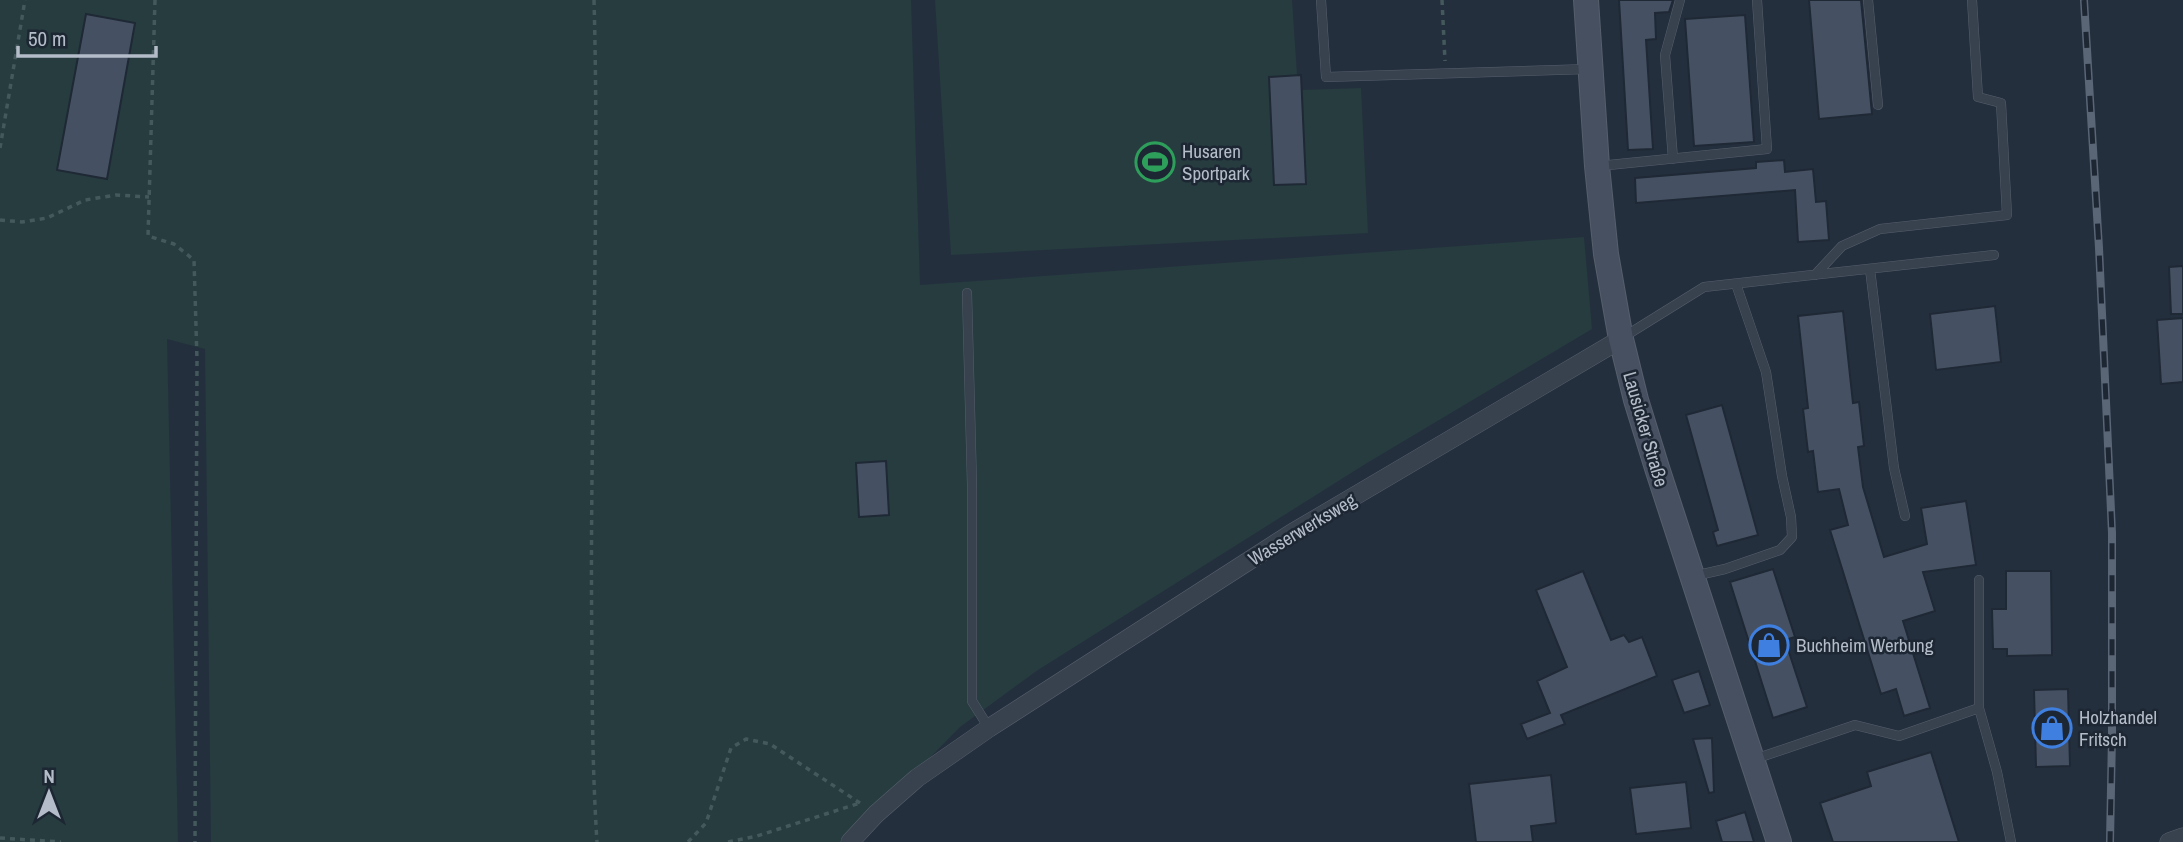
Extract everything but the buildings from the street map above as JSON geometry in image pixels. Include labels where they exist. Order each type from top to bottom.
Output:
[{"type":"main road","name":"Lausicker Straße","points":[[1586,0],[1606,254],[1621,339],[1636,400],[1779,842]]},
{"type":"street","name":"Wasserwerksweg","points":[[850,842],[876,814],[918,778],[989,728],[1292,533],[1621,339]]},
{"type":"street","points":[[2169,842],[2183,837]]},
{"type":"lane","points":[[1321,0],[1326,77],[1590,68]]},
{"type":"lane","points":[[1673,159],[1664,55],[1680,0]]},
{"type":"lane","points":[[1597,166],[1767,149],[1757,0]]},
{"type":"lane","points":[[1868,0],[1878,105]]},
{"type":"lane","points":[[1815,275],[1842,246],[1880,229],[2007,215],[2001,103],[1978,97],[1972,0]]},
{"type":"lane","points":[[1621,339],[1704,287],[1994,255]]},
{"type":"lane","points":[[1870,268],[1894,468],[1905,516]]},
{"type":"lane","points":[[1692,576],[1725,569],[1780,550],[1792,537],[1791,517],[1766,372],[1736,284]]},
{"type":"lane","points":[[967,293],[972,485],[972,701],[989,728]]},
{"type":"lane","points":[[1979,580],[1979,708],[1997,772],[2011,842]]},
{"type":"lane","points":[[1752,760],[1855,724],[1899,736],[1979,708]]},
{"type":"path","points":[[0,148],[25,0]]},
{"type":"path","points":[[155,0],[148,236],[174,244],[194,260],[197,360],[195,842]]},
{"type":"path","points":[[594,0],[595,248],[590,542],[593,791],[597,842]]},
{"type":"path","points":[[1442,0],[1446,72]]},
{"type":"path","points":[[0,220],[22,222],[47,218],[85,200],[116,195],[149,197]]},
{"type":"path","points":[[688,842],[706,823],[731,748],[747,739],[771,744],[876,814]]},
{"type":"path","points":[[728,842],[860,803]]},
{"type":"path","points":[[0,838],[61,842]]},
{"type":"green space","points":[[0,0],[911,0],[920,285],[1584,237],[1592,329],[1367,463],[1038,670],[960,727],[847,842],[211,842],[205,349],[167,339],[178,842],[0,842]]},
{"type":"green space","name":"Husaren Sportpark","points":[[935,0],[1292,0],[1297,75],[1302,90],[1361,88],[1368,233],[951,255]]},
{"type":"railway","points":[[2084,0],[2112,533],[2110,842]]},
{"type":"place","name":"Husaren Sportpark","points":[[1155,162]]},
{"type":"place","name":"Buchheim Werbung","points":[[1769,645]]},
{"type":"place","name":"Holzhandel Fritsch","points":[[2052,728]]}]
